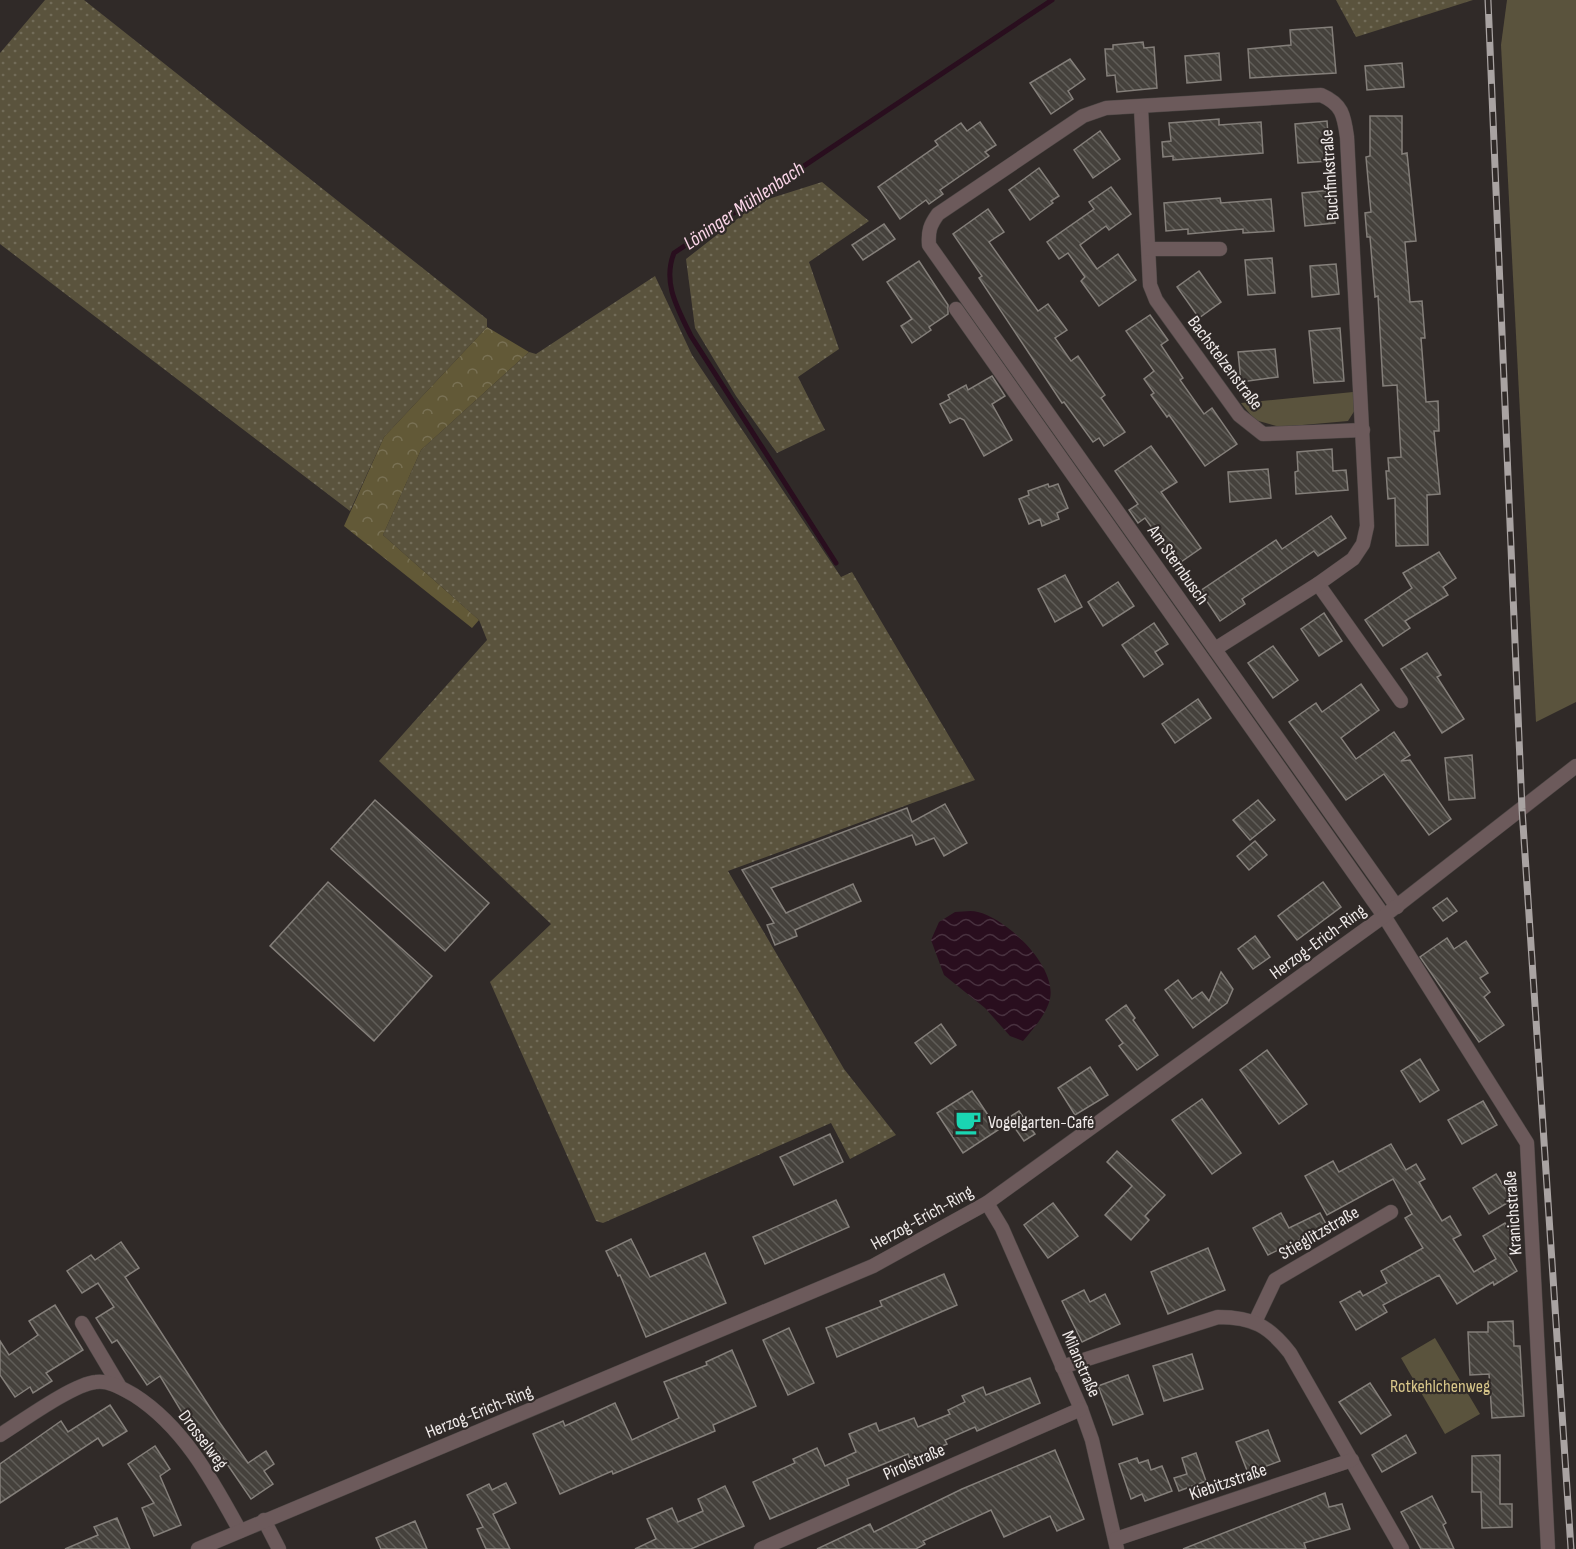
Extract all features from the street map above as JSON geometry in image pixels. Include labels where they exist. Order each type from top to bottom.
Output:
[{"type":"street","name":"Buchfinkstraße","points":[[929,245],[929,226],[938,214],[1083,116],[1106,108],[1141,108],[1321,95],[1335,101],[1345,118],[1347,137],[1367,526],[1362,544],[1353,559],[1318,584],[1215,649]]},
{"type":"street","name":"Bachstelzenstraße","points":[[1141,108],[1150,285],[1155,300],[1239,415],[1263,434],[1285,435],[1363,430]]},
{"type":"street","name":"Am Sternbusch","points":[[929,245],[1396,907]]},
{"type":"street","points":[[1149,249],[1220,249]]},
{"type":"street","name":"Am Sternbusch","points":[[956,309],[1384,916]]},
{"type":"street","points":[[1318,584],[1401,701]]},
{"type":"street","name":"Herzog-Erich-Ring","points":[[198,1549],[650,1362],[873,1266],[987,1203],[1384,916],[1576,766]]},
{"type":"street","name":"Kranichstraße","points":[[1384,916],[1527,1143],[1548,1549]]},
{"type":"street","name":"Milanstraße","points":[[987,1203],[1002,1228],[1081,1409],[1092,1440],[1117,1544]]},
{"type":"street","name":"Stieglitzstraße","points":[[1255,1322],[1275,1280],[1390,1212]]},
{"type":"street","points":[[1062,1367],[1196,1322],[1218,1317],[1241,1317],[1255,1322],[1278,1337],[1290,1353],[1402,1549]]},
{"type":"street","name":"Drosselweg","points":[[82,1323],[120,1387]]},
{"type":"street","name":"Drosselweg","points":[[0,1435],[58,1397],[96,1382],[120,1387],[153,1407],[182,1437],[207,1471],[240,1531]]},
{"type":"street","name":"Pirolstraße","points":[[761,1549],[1081,1409]]},
{"type":"street","name":"Kiebitzstraße","points":[[1117,1544],[1352,1460]]},
{"type":"street","points":[[264,1520],[279,1549]]},
{"type":"green space","points":[[45,0],[84,0],[487,319],[487,327],[384,437],[350,511],[0,244],[0,53]]},
{"type":"green space","points":[[1336,0],[1473,0],[1356,37]]},
{"type":"green space","points":[[1507,0],[1576,0],[1576,702],[1536,722],[1501,45]]},
{"type":"green space","points":[[822,182],[869,221],[809,262],[839,349],[798,377],[825,430],[777,453],[736,396],[695,328],[686,259],[759,202]]},
{"type":"green space","points":[[655,276],[692,355],[841,577],[852,572],[975,780],[728,871],[844,1069],[896,1135],[850,1159],[831,1123],[603,1223],[596,1221],[490,982],[551,924],[379,761],[487,640],[479,620],[383,535],[421,450],[529,352],[536,354]]},
{"type":"green space","points":[[487,327],[529,352],[421,450],[383,535],[479,620],[472,628],[344,526],[384,437]]},
{"type":"green space","points":[[1353,392],[1355,410],[1348,421],[1280,427],[1255,420],[1241,403]]},
{"type":"green space","name":"Rotkehlchenweg","points":[[1435,1338],[1480,1414],[1445,1434],[1401,1358]]},
{"type":"water","points":[[955,912],[978,912],[990,916],[1028,946],[1046,972],[1050,986],[1050,999],[1046,1011],[1023,1041],[1010,1036],[985,1008],[944,975],[931,940],[939,922]]},
{"type":"building","points":[[1332,27],[1336,73],[1250,78],[1248,49],[1291,45],[1290,30]]},
{"type":"building","points":[[1143,42],[1144,48],[1154,47],[1157,88],[1117,92],[1115,75],[1107,76],[1105,49],[1113,49],[1113,45]]},
{"type":"building","points":[[1219,53],[1221,80],[1187,83],[1185,56]]},
{"type":"building","points":[[1070,59],[1085,79],[1068,91],[1073,99],[1051,114],[1030,83]]},
{"type":"building","points":[[1402,63],[1404,87],[1367,90],[1365,66]]},
{"type":"building","points":[[1370,116],[1402,116],[1402,154],[1407,153],[1416,241],[1405,242],[1410,302],[1422,301],[1425,338],[1421,338],[1426,402],[1438,401],[1439,431],[1434,431],[1440,494],[1427,495],[1428,545],[1396,546],[1395,498],[1388,499],[1386,471],[1389,471],[1388,458],[1401,457],[1397,385],[1383,386],[1378,296],[1375,297],[1370,237],[1367,237],[1365,213],[1371,212],[1366,157],[1370,156]]},
{"type":"building","points":[[1219,119],[1219,125],[1261,122],[1263,153],[1173,160],[1173,156],[1163,157],[1162,142],[1171,141],[1169,123]]},
{"type":"building","points":[[1327,121],[1330,161],[1298,163],[1295,124]]},
{"type":"building","points":[[980,122],[996,145],[985,152],[989,156],[940,190],[943,194],[929,204],[926,200],[900,219],[878,187],[938,145],[935,141],[961,123],[967,131]]},
{"type":"building","points":[[1100,131],[1120,159],[1093,178],[1074,150]]},
{"type":"building","points":[[1039,168],[1059,196],[1030,220],[1009,190]]},
{"type":"building","points":[[1111,187],[1131,214],[1109,230],[1106,226],[1080,245],[1097,269],[1118,254],[1136,280],[1099,306],[1081,281],[1085,277],[1068,253],[1059,259],[1047,242],[1094,209],[1089,202]]},
{"type":"building","points":[[1332,190],[1335,223],[1305,226],[1302,193]]},
{"type":"building","points":[[1220,198],[1221,203],[1271,199],[1274,231],[1243,233],[1243,229],[1188,234],[1188,229],[1166,231],[1164,203]]},
{"type":"building","points":[[988,209],[1004,232],[989,242],[1038,311],[1048,304],[1067,330],[1055,338],[1071,361],[1078,356],[1105,395],[1101,398],[1125,432],[1104,446],[1099,438],[1093,442],[1064,402],[1062,403],[979,278],[982,276],[953,234]]},
{"type":"building","points":[[884,224],[895,239],[863,260],[852,245]]},
{"type":"building","points":[[1272,258],[1275,293],[1248,295],[1245,260]]},
{"type":"building","points":[[919,261],[948,305],[948,314],[912,343],[901,326],[912,319],[887,282]]},
{"type":"building","points":[[1336,264],[1339,294],[1312,297],[1310,266]]},
{"type":"building","points":[[1199,271],[1221,302],[1199,318],[1177,287]]},
{"type":"building","points":[[1150,315],[1168,340],[1161,345],[1183,378],[1180,380],[1204,414],[1212,408],[1237,444],[1205,466],[1169,415],[1167,417],[1151,395],[1154,393],[1144,379],[1154,371],[1126,331]]},
{"type":"building","points":[[1340,328],[1344,381],[1314,383],[1309,331]]},
{"type":"building","points":[[1275,349],[1278,377],[1241,382],[1238,352]]},
{"type":"building","points":[[992,376],[1005,396],[992,404],[1012,440],[984,456],[964,420],[960,418],[950,423],[940,404],[950,399],[948,395],[966,385],[968,390]]},
{"type":"building","points":[[1151,446],[1177,482],[1161,492],[1201,548],[1178,564],[1145,518],[1138,523],[1129,510],[1138,504],[1115,471]]},
{"type":"building","points":[[1332,449],[1333,471],[1346,470],[1348,490],[1296,494],[1297,452]]},
{"type":"building","points":[[1268,469],[1271,498],[1230,502],[1228,472]]},
{"type":"building","points":[[1048,484],[1049,487],[1058,484],[1068,508],[1057,513],[1059,519],[1042,526],[1040,519],[1029,524],[1019,499],[1029,495],[1028,491]]},
{"type":"building","points":[[1331,516],[1346,538],[1318,556],[1314,551],[1242,599],[1245,604],[1220,621],[1200,591],[1276,540],[1282,549]]},
{"type":"building","points":[[1439,552],[1456,578],[1443,587],[1448,595],[1405,621],[1410,628],[1383,646],[1365,620],[1412,588],[1403,573]]},
{"type":"building","points":[[1065,575],[1082,607],[1055,622],[1038,589]]},
{"type":"building","points":[[1118,582],[1134,606],[1103,626],[1088,602]]},
{"type":"building","points":[[1324,613],[1342,641],[1319,656],[1301,629]]},
{"type":"building","points":[[1154,623],[1168,644],[1155,652],[1163,664],[1144,677],[1122,645]]},
{"type":"building","points":[[1273,646],[1298,680],[1273,698],[1248,663]]},
{"type":"building","points":[[1427,653],[1441,675],[1437,677],[1464,719],[1442,733],[1401,669]]},
{"type":"building","points":[[1361,684],[1379,710],[1341,738],[1356,759],[1394,732],[1410,755],[1401,761],[1410,760],[1451,819],[1429,835],[1384,774],[1346,800],[1289,722],[1316,703],[1322,712]]},
{"type":"building","points":[[1198,699],[1211,718],[1175,743],[1162,724]]},
{"type":"building","points":[[1472,755],[1475,798],[1449,800],[1445,758]]},
{"type":"building","points":[[375,800],[489,903],[445,951],[331,849]]},
{"type":"building","points":[[1258,800],[1275,820],[1250,840],[1233,820]]},
{"type":"building","points":[[945,804],[967,843],[944,856],[934,838],[916,845],[912,835],[771,888],[786,913],[853,884],[861,901],[795,930],[797,936],[775,945],[767,925],[774,923],[742,870],[907,808],[912,822]]},
{"type":"building","points":[[1255,841],[1267,855],[1249,870],[1237,856]]},
{"type":"building","points":[[328,882],[432,976],[374,1041],[270,946]]},
{"type":"building","points":[[1323,882],[1341,907],[1297,940],[1278,916]]},
{"type":"building","points":[[1447,898],[1457,911],[1443,921],[1433,908]]},
{"type":"building","points":[[1255,936],[1270,957],[1253,969],[1238,949]]},
{"type":"building","points":[[1447,938],[1454,949],[1466,941],[1488,973],[1480,978],[1490,992],[1484,997],[1504,1025],[1479,1042],[1420,957]]},
{"type":"building","points":[[1221,972],[1233,989],[1227,1003],[1193,1028],[1165,990],[1178,980],[1192,999],[1202,992],[1209,1001]]},
{"type":"building","points":[[1126,1005],[1135,1018],[1133,1020],[1158,1055],[1137,1070],[1119,1046],[1123,1043],[1106,1020]]},
{"type":"building","points":[[941,1024],[956,1045],[931,1064],[915,1043]]},
{"type":"building","points":[[1267,1050],[1307,1104],[1279,1124],[1240,1070]]},
{"type":"building","points":[[1420,1059],[1439,1090],[1420,1102],[1401,1071]]},
{"type":"building","points":[[1090,1067],[1108,1095],[1075,1115],[1058,1088]]},
{"type":"building","name":"Vogelgarten-Café","points":[[972,1091],[998,1130],[963,1153],[937,1113]]},
{"type":"building","points":[[1202,1099],[1241,1153],[1212,1174],[1172,1120]]},
{"type":"building","points":[[1483,1101],[1497,1125],[1462,1144],[1448,1120]]},
{"type":"building","points":[[1019,1111],[1035,1134],[1024,1141],[1008,1118]]},
{"type":"building","points":[[830,1134],[843,1162],[794,1185],[780,1157]]},
{"type":"building","points":[[1391,1144],[1406,1170],[1416,1164],[1425,1179],[1419,1182],[1442,1221],[1450,1216],[1461,1235],[1453,1239],[1474,1272],[1496,1259],[1483,1236],[1505,1223],[1520,1248],[1508,1255],[1517,1271],[1494,1285],[1493,1282],[1457,1304],[1439,1275],[1383,1305],[1387,1312],[1356,1330],[1340,1302],[1360,1291],[1363,1296],[1387,1283],[1381,1271],[1423,1248],[1405,1218],[1412,1214],[1393,1179],[1327,1215],[1305,1176],[1333,1161],[1339,1172]]},
{"type":"building","points":[[1117,1151],[1165,1195],[1145,1216],[1149,1220],[1131,1240],[1105,1215],[1132,1186],[1107,1162]]},
{"type":"building","points":[[1496,1174],[1512,1200],[1489,1214],[1473,1188]]},
{"type":"building","points":[[836,1200],[849,1227],[765,1264],[753,1237]]},
{"type":"building","points":[[1053,1203],[1078,1236],[1048,1258],[1024,1225]]},
{"type":"building","points":[[1281,1213],[1289,1228],[1320,1213],[1327,1226],[1268,1255],[1253,1228]]},
{"type":"building","points":[[631,1239],[650,1277],[705,1253],[726,1303],[646,1337],[620,1275],[618,1276],[606,1251]]},
{"type":"building","points":[[121,1242],[139,1268],[125,1277],[220,1423],[248,1463],[266,1451],[274,1464],[264,1471],[273,1484],[251,1499],[223,1458],[218,1461],[192,1422],[189,1424],[160,1376],[147,1385],[117,1340],[112,1343],[96,1318],[114,1307],[98,1283],[82,1293],[67,1271],[91,1255],[95,1260]]},
{"type":"building","points":[[1208,1248],[1225,1290],[1168,1314],[1151,1272]]},
{"type":"building","points":[[944,1274],[957,1305],[837,1357],[826,1328],[882,1306],[880,1301]]},
{"type":"building","points":[[1084,1290],[1090,1302],[1105,1294],[1120,1324],[1082,1342],[1062,1301]]},
{"type":"building","points":[[55,1305],[83,1350],[46,1373],[52,1381],[33,1393],[30,1387],[15,1397],[0,1375],[0,1341],[9,1355],[38,1335],[29,1321]]},
{"type":"building","points":[[1513,1321],[1514,1346],[1520,1346],[1524,1416],[1492,1418],[1489,1374],[1470,1375],[1468,1332],[1488,1332],[1488,1322]]},
{"type":"building","points":[[789,1328],[814,1383],[788,1395],[763,1340]]},
{"type":"building","points":[[732,1350],[756,1406],[713,1425],[715,1431],[560,1494],[533,1434],[563,1421],[565,1426],[615,1403],[632,1440],[679,1418],[664,1382],[707,1365],[706,1362]]},
{"type":"building","points":[[1192,1354],[1203,1389],[1164,1401],[1153,1366]]},
{"type":"building","points":[[1128,1375],[1143,1414],[1113,1425],[1098,1386]]},
{"type":"building","points":[[1030,1378],[1040,1403],[977,1431],[975,1427],[945,1440],[947,1444],[910,1459],[908,1454],[847,1479],[849,1485],[770,1519],[753,1482],[795,1463],[793,1459],[817,1448],[825,1466],[856,1452],[849,1434],[876,1423],[879,1431],[914,1418],[918,1427],[950,1414],[948,1410],[965,1402],[962,1396],[983,1387],[986,1395]]},
{"type":"building","points":[[1370,1383],[1391,1415],[1361,1434],[1339,1402]]},
{"type":"building","points":[[110,1405],[127,1431],[103,1446],[98,1438],[0,1503],[0,1464],[61,1421],[68,1432]]},
{"type":"building","points":[[1268,1430],[1280,1461],[1248,1473],[1236,1442]]},
{"type":"building","points":[[1406,1435],[1416,1453],[1382,1472],[1372,1455]]},
{"type":"building","points":[[155,1446],[170,1469],[160,1476],[181,1525],[154,1536],[142,1508],[154,1503],[128,1464]]},
{"type":"building","points":[[1055,1450],[1084,1519],[1057,1531],[1050,1516],[1004,1537],[991,1510],[923,1541],[925,1544],[916,1549],[817,1549],[870,1524],[874,1532],[962,1489]]},
{"type":"building","points":[[1196,1453],[1206,1481],[1179,1491],[1174,1478],[1187,1474],[1182,1458]]},
{"type":"building","points":[[1500,1455],[1500,1504],[1512,1504],[1512,1527],[1482,1528],[1481,1492],[1472,1492],[1472,1456]]},
{"type":"building","points":[[1137,1458],[1139,1463],[1148,1460],[1151,1470],[1162,1466],[1172,1491],[1145,1501],[1142,1494],[1131,1499],[1119,1464]]},
{"type":"building","points":[[506,1483],[516,1503],[493,1514],[510,1549],[486,1549],[477,1529],[483,1527],[467,1495],[489,1484],[492,1490]]},
{"type":"building","points":[[725,1486],[744,1526],[691,1549],[635,1549],[656,1539],[647,1519],[672,1508],[678,1522],[703,1511],[698,1499]]},
{"type":"building","points":[[1325,1493],[1329,1507],[1342,1504],[1350,1529],[1304,1543],[1306,1549],[1183,1549]]},
{"type":"building","points":[[1432,1496],[1446,1523],[1443,1525],[1454,1549],[1421,1549],[1401,1512]]},
{"type":"building","points":[[117,1518],[130,1549],[65,1549],[98,1535],[94,1527]]},
{"type":"building","points":[[415,1521],[427,1549],[381,1549],[376,1538]]},
{"type":"waterway","name":"Löninger Mühlenbach","points":[[836,563],[691,336],[673,296],[670,275],[674,253],[1052,0]]},
{"type":"railway","points":[[1488,0],[1522,809],[1571,1549]]},
{"type":"place","name":"Vogelgarten-Café","points":[[968,1122]]}]
